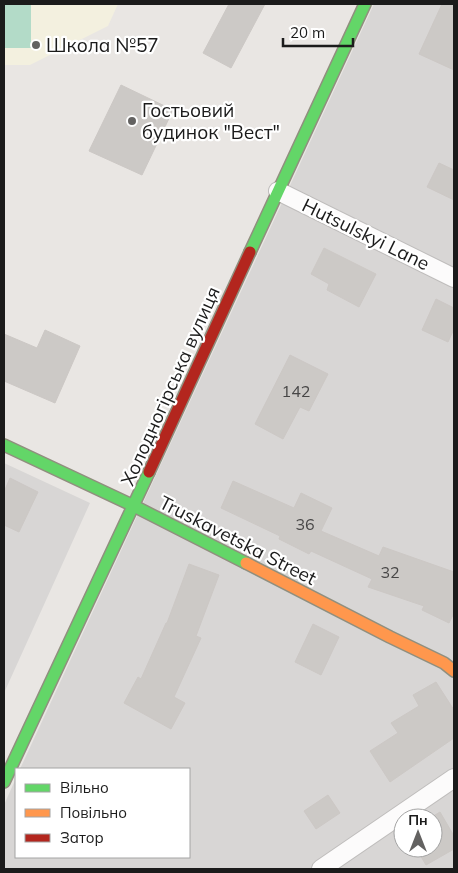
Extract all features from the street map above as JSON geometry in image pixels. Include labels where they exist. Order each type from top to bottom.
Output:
[{"type":"main road","name":"Холодногірська вулиця","points":[[4,782],[134,506],[365,4]]},
{"type":"main road","name":"Truskavetska Street","points":[[4,444],[134,506],[444,663],[454,671]]},
{"type":"street","name":"Hutsulskyi Lane","points":[[278,191],[454,278]]},
{"type":"street","points":[[321,869],[454,778]]},
{"type":"shaded area","name":"Школа №57","points":[[4,4],[118,4],[108,26],[30,65],[4,65]]},
{"type":"shaded area","points":[[374,4],[454,4],[454,869],[4,869],[4,805],[15,780],[15,858],[190,858],[190,768],[20,768]]},
{"type":"shaded area","points":[[4,463],[90,503],[4,693]]},
{"type":"green space","points":[[4,4],[31,4],[31,48],[4,48]]},
{"type":"building","points":[[229,4],[265,4],[231,68],[203,53]]},
{"type":"building","points":[[442,4],[454,4],[454,70],[419,54]]},
{"type":"building","points":[[121,85],[173,110],[142,175],[89,151]]},
{"type":"building","points":[[439,163],[454,170],[454,200],[427,187]]},
{"type":"building","points":[[324,248],[376,274],[359,307],[327,290],[329,284],[311,274]]},
{"type":"building","points":[[436,299],[454,308],[454,329],[448,342],[422,330]]},
{"type":"building","points":[[45,330],[80,346],[55,403],[4,381],[4,334],[37,348]]},
{"type":"building","points":[[290,355],[328,374],[309,411],[300,407],[283,439],[255,424]]},
{"type":"building","points":[[10,478],[38,492],[19,532],[4,525],[4,492]]},
{"type":"building","points":[[233,481],[294,508],[301,493],[332,508],[321,531],[379,556],[383,547],[454,572],[454,613],[449,623],[422,610],[424,606],[368,587],[372,579],[311,551],[309,554],[279,539],[280,536],[221,508]]},
{"type":"building","points":[[189,564],[219,575],[196,636],[201,638],[174,697],[185,703],[171,729],[124,703],[138,677],[141,679],[167,623]]},
{"type":"building","points":[[313,624],[339,637],[321,675],[295,662]]},
{"type":"building","points":[[436,682],[454,710],[454,738],[390,782],[370,751],[398,733],[391,723],[419,706],[413,695]]},
{"type":"building","points":[[328,795],[340,813],[316,829],[304,811]]},
{"type":"building","points":[[443,817],[454,836],[454,849],[443,855]]},
{"type":"building","points":[[422,858],[438,858],[426,865]]},
{"type":"traffic: fast","points":[[250,252],[365,4]]},
{"type":"traffic: fast","points":[[4,445],[134,506],[246,563]]},
{"type":"traffic: fast","points":[[4,782],[149,472]]},
{"type":"traffic: slow","points":[[246,563],[444,663],[454,671]]},
{"type":"traffic: jam","points":[[149,472],[250,252]]},
{"type":"place","name":"Школа №57","points":[[36,45]]},
{"type":"place","name":"Гостьовий будинок \"Вест\"","points":[[132,121]]}]
